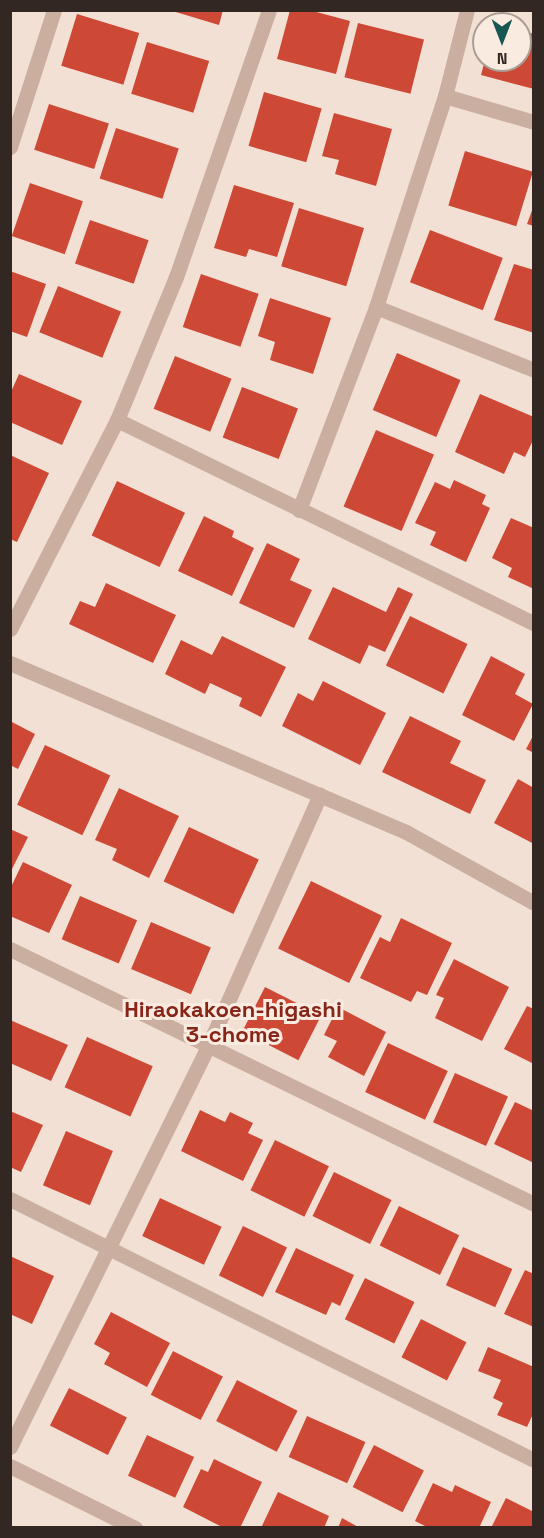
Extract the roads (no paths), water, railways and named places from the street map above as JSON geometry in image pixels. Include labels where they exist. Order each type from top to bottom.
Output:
[{"type":"street","points":[[10,147],[54,10]]},
{"type":"street","points":[[10,629],[117,420],[176,277],[269,10]]},
{"type":"street","points":[[299,510],[376,307],[445,96],[467,10]]},
{"type":"street","points":[[445,96],[534,122]]},
{"type":"street","points":[[376,307],[534,370]]},
{"type":"street","points":[[117,420],[534,623]]},
{"type":"street","points":[[10,663],[406,832],[534,903]]},
{"type":"street","points":[[10,1447],[209,1044],[320,795]]},
{"type":"street","points":[[10,949],[534,1204]]},
{"type":"street","points":[[10,1199],[534,1460]]},
{"type":"street","points":[[10,1466],[135,1527]]},
{"type":"district","name":"Hiraokakoen-higashi 3-chome","points":[[233,1022]]}]
